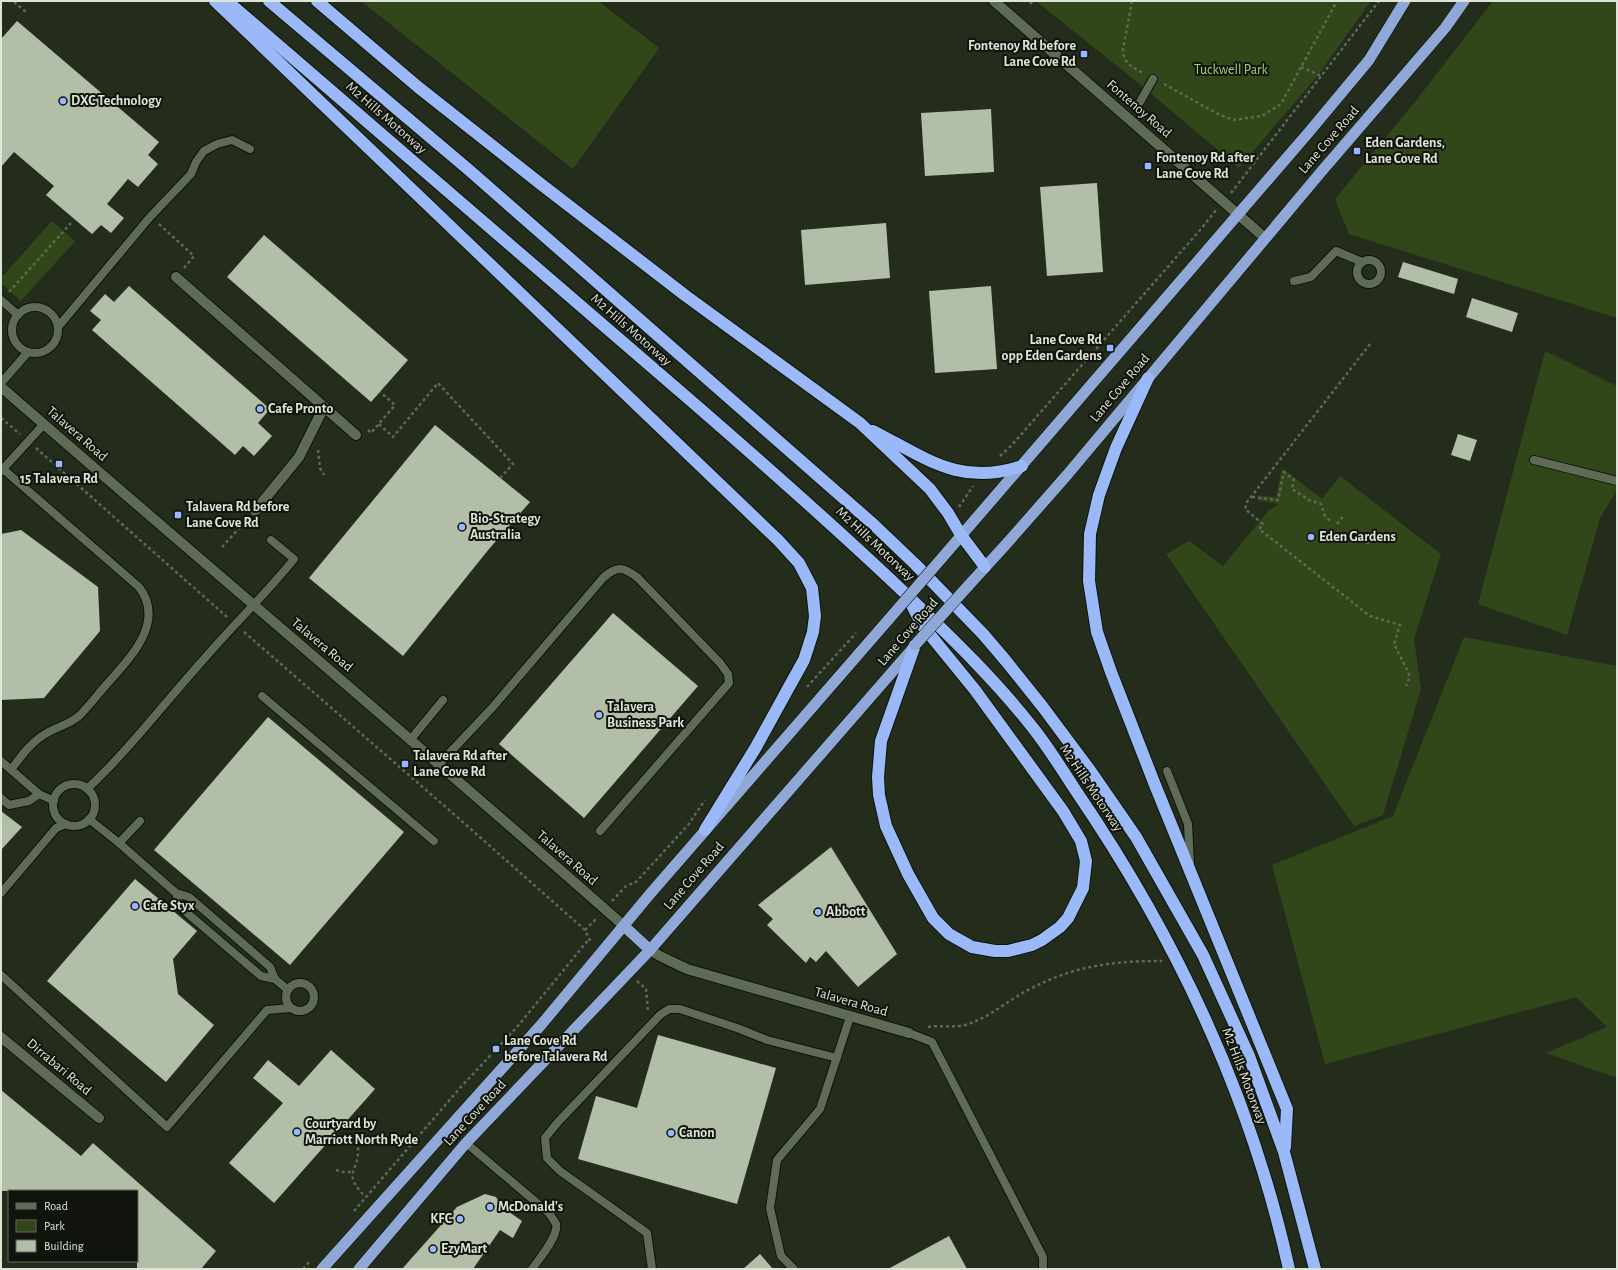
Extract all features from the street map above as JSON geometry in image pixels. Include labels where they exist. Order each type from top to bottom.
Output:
[{"type":"highway","points":[[215,1],[778,540],[804,570],[812,588],[815,606],[815,624],[804,660],[756,747],[705,830]]},
{"type":"highway","name":"M2 Hills Motorway","points":[[227,1],[801,496],[968,654],[1034,730],[1096,820],[1143,894],[1179,964],[1221,1052],[1261,1163],[1277,1215],[1289,1269]]},
{"type":"highway","name":"M2 Hills Motorway","points":[[269,1],[475,175],[873,524],[906,555],[982,634],[1042,706],[1136,837],[1203,955],[1249,1056],[1284,1152],[1315,1269]]},
{"type":"highway","points":[[317,1],[418,87],[542,185],[686,296],[860,424],[920,478],[940,502],[961,535],[985,567]]},
{"type":"highway","name":"Lane Cove Road","points":[[322,1269],[542,1025],[602,951],[705,830],[1238,215],[1369,60],[1405,1]]},
{"type":"highway","name":"Lane Cove Road","points":[[359,1269],[466,1143],[650,950],[915,645],[1043,502],[1265,238],[1445,28],[1464,1]]},
{"type":"highway","points":[[1148,378],[1116,448],[1099,495],[1090,534],[1089,581],[1097,632],[1111,672],[1191,873],[1287,1109],[1284,1152]]},
{"type":"highway","points":[[860,424],[939,465],[960,472],[981,474],[1009,470],[1022,466]]},
{"type":"highway","points":[[907,595],[922,625],[984,702],[1063,811],[1081,841],[1086,861],[1083,888],[1068,918],[1060,927],[1042,940],[1032,945],[1008,951],[995,951],[972,947],[949,934],[933,918],[908,874],[886,826],[879,795],[878,777],[881,741],[915,645]]},
{"type":"highway","points":[[624,926],[650,950]]},
{"type":"street","name":"Fontenoy Road","points":[[994,1],[1265,238]]},
{"type":"street","points":[[176,277],[356,435]]},
{"type":"street","name":"Talavera Road","points":[[1,385],[117,488],[411,739],[624,926]]},
{"type":"street","points":[[255,511],[299,457],[324,407]]},
{"type":"street","name":"Talavera Road","points":[[650,950],[687,969],[909,1033]]},
{"type":"street","name":"Dirrabari Road","points":[[1,1036],[99,1118]]},
{"type":"lane","points":[[1140,102],[1154,79]]},
{"type":"lane","points":[[58,327],[150,217],[191,174],[196,162],[204,151],[217,144],[232,140],[250,150]]},
{"type":"lane","points":[[1294,281],[1311,277],[1336,251],[1362,262]]},
{"type":"lane","points":[[2,300],[18,315]]},
{"type":"lane","points":[[39,307],[46,310],[54,317],[58,327],[57,338],[51,347],[40,353],[28,352],[20,347],[15,340],[13,327],[18,315],[30,308],[39,307]]},
{"type":"lane","points":[[1,385],[28,352]]},
{"type":"lane","points":[[11,770],[36,740],[78,716],[120,670],[140,643],[147,626],[148,616],[146,595],[139,587],[2,470],[44,424]]},
{"type":"lane","points":[[1534,460],[1617,481]]},
{"type":"lane","points":[[88,789],[112,765],[207,655],[271,588],[294,559],[271,540]]},
{"type":"lane","points":[[439,764],[492,708],[603,578],[618,568],[628,570],[638,578],[720,663],[728,674],[728,683],[600,831]]},
{"type":"lane","points":[[262,696],[434,841]]},
{"type":"lane","points":[[411,739],[443,700]]},
{"type":"lane","points":[[1,761],[39,794],[54,801]]},
{"type":"lane","points":[[1167,771],[1188,824],[1191,873]]},
{"type":"lane","points":[[74,784],[88,789],[92,793],[95,804],[94,812],[90,819],[84,824],[76,826],[66,824],[58,818],[54,810],[54,801],[58,792],[67,785],[74,784]]},
{"type":"lane","points":[[1,798],[9,805],[29,801],[39,794]]},
{"type":"lane","points":[[90,819],[176,893],[189,897],[195,902],[270,967],[275,979],[288,990]]},
{"type":"lane","points":[[119,843],[140,822]]},
{"type":"lane","points":[[1,893],[56,828],[66,824]]},
{"type":"lane","points":[[176,893],[180,907],[261,976],[275,979]]},
{"type":"lane","points":[[1,975],[167,1127],[267,1010],[290,1008],[298,1012],[308,1010],[313,1003],[314,997],[312,989],[303,984],[294,984],[288,990],[286,1001],[290,1008]]},
{"type":"lane","points":[[652,1269],[647,1233],[560,1171],[547,1158],[546,1138],[558,1122],[660,1015],[669,1009],[680,1009],[737,1028],[767,1040],[837,1058]]},
{"type":"lane","points":[[794,1269],[781,1256],[770,1208],[777,1160],[820,1109],[850,1017]]},
{"type":"lane","points":[[909,1033],[932,1042],[1043,1257],[1043,1269]]},
{"type":"lane","points":[[466,1143],[549,1213],[556,1224],[556,1232],[549,1246],[532,1269]]},
{"type":"path","points":[[1030,4],[1033,1]]},
{"type":"path","points":[[1132,1],[1123,49],[1125,60],[1131,66],[1154,79],[1218,114],[1233,120],[1262,116],[1281,104],[1337,1]]},
{"type":"path","points":[[999,457],[1011,446],[1202,229],[1379,1]]},
{"type":"path","points":[[14,2],[26,12]]},
{"type":"path","points":[[1302,67],[1321,76]]},
{"type":"path","points":[[2,300],[71,223]]},
{"type":"path","points":[[161,226],[194,256],[176,277]]},
{"type":"path","points":[[1370,344],[1247,502],[1245,509],[1263,524],[1259,529],[1370,616],[1400,625],[1394,644],[1410,676],[1406,686]]},
{"type":"path","points":[[378,424],[393,437],[438,383],[513,464],[500,478]]},
{"type":"path","points":[[367,428],[371,433],[395,405],[380,392]]},
{"type":"path","points":[[1,418],[209,602]]},
{"type":"path","points":[[308,437],[318,447],[320,468],[324,475]]},
{"type":"path","points":[[1251,497],[1278,500],[1284,472],[1294,480],[1292,489],[1309,500],[1321,504],[1325,516],[1330,521]]},
{"type":"path","points":[[952,519],[981,474]]},
{"type":"path","points":[[1337,524],[1344,515]]},
{"type":"path","points":[[222,547],[244,523]]},
{"type":"path","points":[[1367,544],[1372,538]]},
{"type":"path","points":[[806,688],[858,632]]},
{"type":"path","points":[[253,640],[456,816],[584,930],[589,939],[517,1027],[460,1088],[353,1212]]},
{"type":"path","points":[[584,930],[626,886],[636,882],[683,830],[709,795]]},
{"type":"path","points":[[909,1033],[930,1026],[964,1025],[990,1013],[1027,991],[1065,973],[1091,966],[1146,961],[1179,964]]},
{"type":"path","points":[[646,988],[648,1013]]},
{"type":"path","points":[[346,1135],[358,1147],[359,1155],[352,1172],[352,1179],[355,1187],[366,1197]]},
{"type":"path","points":[[336,1170],[352,1172]]},
{"type":"path","points":[[303,1269],[313,1258]]},
{"type":"green space","points":[[361,1],[598,1],[659,48],[573,169]]},
{"type":"green space","name":"Tuckwell Park","points":[[1036,1],[1371,1],[1319,74],[1239,168],[1147,90]]},
{"type":"green space","points":[[1493,1],[1617,1],[1617,318],[1349,234],[1335,199],[1415,102]]},
{"type":"green space","points":[[52,221],[75,241],[21,301],[1,283],[1,278]]},
{"type":"green space","points":[[1545,351],[1617,386],[1617,490],[1600,518],[1567,635],[1478,604]]},
{"type":"green space","points":[[1282,468],[1322,499],[1340,476],[1441,554],[1414,639],[1421,689],[1383,815],[1354,826],[1166,554],[1189,541],[1223,566],[1268,511],[1279,504],[1257,500],[1260,496],[1276,497]]},
{"type":"green space","points":[[1464,637],[1617,666],[1617,1078],[1546,1053],[1607,1027],[1576,997],[1325,1064],[1272,865],[1393,816]]},
{"type":"building","name":"DXC Technology","points":[[17,21],[159,142],[148,155],[158,164],[138,187],[128,179],[107,204],[124,218],[111,233],[101,225],[92,234],[46,195],[54,186],[14,152],[1,167],[1,39]]},
{"type":"building","points":[[991,109],[994,172],[925,176],[921,113]]},
{"type":"building","points":[[1097,183],[1103,272],[1047,276],[1040,187]]},
{"type":"building","points":[[886,223],[890,278],[805,285],[801,230]]},
{"type":"building","points":[[264,235],[408,360],[371,402],[227,277]]},
{"type":"building","points":[[1403,262],[1458,279],[1454,294],[1398,277]]},
{"type":"building","points":[[129,286],[270,409],[258,423],[272,436],[254,456],[243,446],[235,455],[92,330],[101,320],[90,311],[105,294],[114,302]]},
{"type":"building","points":[[991,286],[997,369],[935,373],[929,291]]},
{"type":"building","points":[[1472,298],[1518,313],[1512,332],[1466,317]]},
{"type":"building","points":[[435,425],[530,502],[489,549],[403,656],[309,578]]},
{"type":"building","points":[[1458,434],[1477,440],[1470,461],[1451,455]]},
{"type":"building","points":[[21,530],[98,587],[100,631],[44,698],[1,700],[1,534]]},
{"type":"building","name":"Talavera Business Park","points":[[613,613],[698,686],[584,818],[499,744]]},
{"type":"building","points":[[268,717],[404,832],[290,965],[154,850]]},
{"type":"building","points":[[1,811],[22,827],[1,850]]},
{"type":"building","name":"Abbott","points":[[831,847],[897,954],[858,987],[826,951],[816,962],[810,957],[806,963],[767,925],[773,919],[758,905]]},
{"type":"building","points":[[135,879],[197,931],[173,959],[178,994],[214,1025],[166,1082],[47,981]]},
{"type":"building","name":"Canon","points":[[658,1035],[776,1068],[737,1204],[578,1159],[596,1096],[637,1108]]},
{"type":"building","name":"Courtyard by Marriott North Ryde","points":[[331,1050],[375,1089],[274,1203],[229,1163],[283,1103],[253,1078],[268,1060],[299,1086]]},
{"type":"building","points":[[1,1090],[81,1156],[93,1143],[216,1251],[201,1269],[137,1269],[138,1190],[1,1191]]},
{"type":"building","points":[[485,1194],[496,1197],[502,1207],[522,1221],[513,1238],[500,1230],[473,1269],[402,1269],[457,1207]]},
{"type":"building","points":[[949,1236],[967,1269],[888,1269]]},
{"type":"building","points":[[760,1254],[773,1269],[743,1269]]},
{"type":"place","name":"Fontenoy Rd before Lane Cove Rd","points":[[1084,54]]},
{"type":"place","name":"DXC Technology","points":[[63,101]]},
{"type":"place","name":"Eden Gardens, Lane Cove Rd","points":[[1357,151]]},
{"type":"place","name":"Fontenoy Rd after Lane Cove Rd","points":[[1148,166]]},
{"type":"place","name":"Lane Cove Rd opp Eden Gardens","points":[[1110,348]]},
{"type":"place","name":"Cafe Pronto","points":[[260,409]]},
{"type":"place","name":"15 Talavera Rd","points":[[59,464]]},
{"type":"place","name":"Talavera Rd before Lane Cove Rd","points":[[178,515]]},
{"type":"place","name":"Bio-Strategy Australia","points":[[462,527]]},
{"type":"place","name":"Eden Gardens","points":[[1311,537]]},
{"type":"place","name":"Talavera Business Park","points":[[599,715]]},
{"type":"place","name":"Talavera Rd after Lane Cove Rd","points":[[405,764]]},
{"type":"place","name":"Cafe Styx","points":[[135,906]]},
{"type":"place","name":"Abbott","points":[[818,912]]},
{"type":"place","name":"Lane Cove Rd before Talavera Rd","points":[[496,1049]]},
{"type":"place","name":"Courtyard by Marriott North Ryde","points":[[297,1132]]},
{"type":"place","name":"Canon","points":[[671,1133]]},
{"type":"place","name":"McDonald's","points":[[490,1207]]},
{"type":"place","name":"KFC","points":[[460,1219]]},
{"type":"place","name":"EzyMart","points":[[433,1249]]}]
